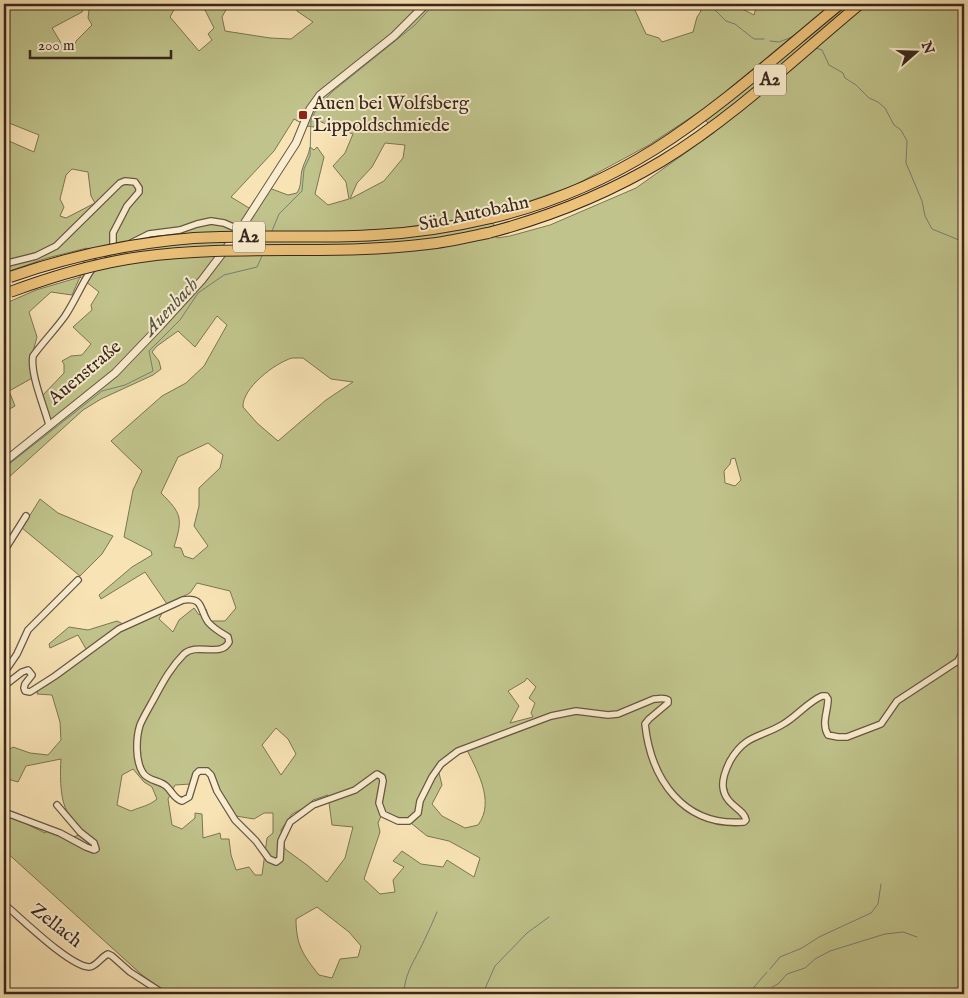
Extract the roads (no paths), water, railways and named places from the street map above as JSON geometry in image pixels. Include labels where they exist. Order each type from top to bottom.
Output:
[{"type":"highway","name":"Süd Autobahn","points":[[7,278],[51,263],[89,253],[158,242],[227,237],[375,236],[427,231],[491,218],[539,205],[597,181],[655,149],[702,117],[840,4]]},
{"type":"highway","name":"Süd Autobahn","points":[[7,293],[67,272],[142,256],[228,250],[390,247],[427,244],[488,233],[541,218],[605,192],[663,160],[711,127],[860,4]]},
{"type":"street","name":"Auenstraße","points":[[4,462],[115,373],[202,280],[240,230],[296,143],[310,109],[320,94],[394,36],[426,4]]},
{"type":"street","points":[[4,264],[36,256],[56,246],[95,210],[120,183],[131,181],[138,185],[139,192],[127,206],[113,233],[113,245],[95,262],[64,317],[33,356],[32,362],[35,378],[49,425]]},
{"type":"street","points":[[113,245],[119,247],[126,246],[149,234],[180,230],[211,221],[224,222],[240,230]]},
{"type":"street","points":[[4,551],[26,516]]},
{"type":"street","points":[[4,673],[18,654],[28,630],[78,580]]},
{"type":"street","points":[[4,686],[22,672],[28,670],[32,675],[24,688],[25,691],[30,692],[119,629],[183,600],[192,599],[196,601],[201,606],[208,621],[217,631],[228,637],[229,642],[226,647],[221,649],[189,650],[166,674],[140,726],[139,764],[143,774],[148,779],[165,786],[176,798],[182,801],[189,797],[196,774],[199,771],[207,771],[235,820],[256,841],[268,860],[276,862],[280,859],[281,841],[290,822],[313,805],[356,790],[377,774],[383,780],[379,803],[383,814],[398,821],[409,821],[418,813],[420,801],[436,770],[458,751],[551,716],[576,711],[608,715],[618,714],[659,698],[668,700],[668,704],[645,724],[651,756],[665,785],[684,806],[704,818],[714,821],[744,822],[746,816],[730,804],[725,795],[723,781],[726,769],[736,751],[749,740],[785,723],[822,696],[826,696],[828,699],[824,726],[828,735],[841,737],[859,733],[884,722],[897,701],[962,658],[964,649]]},
{"type":"street","points":[[4,812],[60,833],[86,848],[96,849],[94,843],[80,832],[57,805]]},
{"type":"street","name":"Zellach","points":[[4,904],[43,938],[73,960],[91,967],[108,954],[130,972],[164,994]]},
{"type":"waterway","name":"Auenbach","points":[[272,231],[279,214],[302,191],[304,169],[310,156],[311,120],[317,108],[333,91],[415,25],[434,4]]},
{"type":"waterway","points":[[709,4],[726,21],[735,24],[754,39],[764,39]]},
{"type":"waterway","points":[[770,41],[779,42],[792,37]]},
{"type":"waterway","points":[[816,48],[822,50],[829,65],[843,73],[845,78],[856,85],[869,98],[885,108],[894,125],[901,130],[907,141],[906,163],[922,201],[925,216],[932,229],[959,240],[964,247]]},
{"type":"waterway","name":"Auenbach","points":[[4,468],[102,391],[125,385],[153,371],[149,351],[180,320],[198,293],[224,275],[257,267],[262,256]]},
{"type":"waterway","points":[[770,969],[780,957],[871,913],[878,904],[881,884]]},
{"type":"waterway","points":[[404,994],[405,982],[409,971],[437,912]]},
{"type":"waterway","points":[[481,994],[495,966],[527,933],[549,917]]},
{"type":"waterway","points":[[772,987],[778,984],[787,974],[805,968],[815,959],[830,951],[885,934],[903,932],[917,937]]},
{"type":"waterway","points":[[749,993],[767,972]]},
{"type":"waterway","points":[[744,994],[769,988]]},
{"type":"place","name":"Auen bei Wolfsberg Lippoldschmiede","points":[[303,115]]}]
